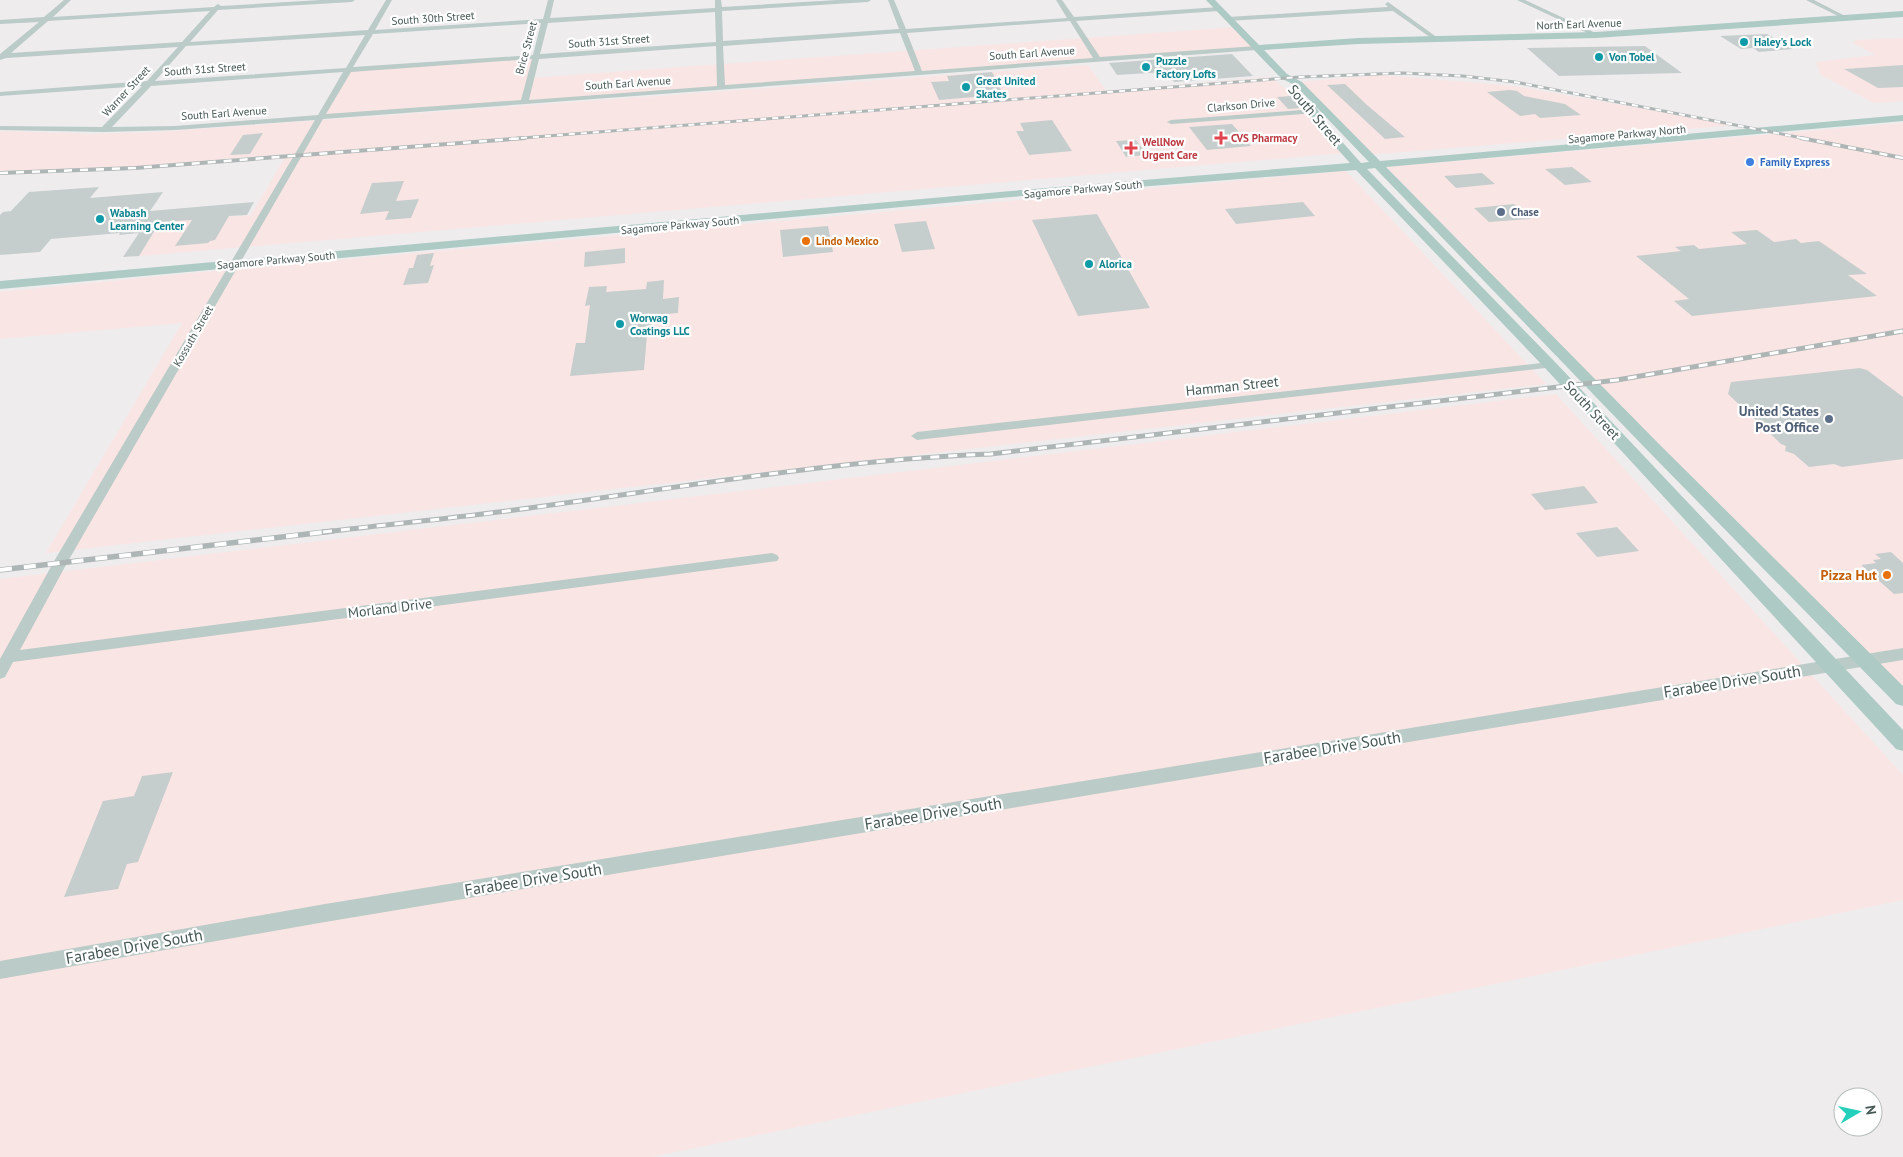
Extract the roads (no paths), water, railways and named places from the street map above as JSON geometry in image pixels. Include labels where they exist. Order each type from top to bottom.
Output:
[{"type":"main road","name":"South Street","points":[[1210,0],[1284,76],[1287,83],[1314,111],[1324,128],[1350,157],[1550,365],[1903,743]]},
{"type":"main road","name":"North Earl Avenue","points":[[1257,48],[1358,41],[1596,35],[1903,14]]},
{"type":"main road","name":"South Street","points":[[1284,76],[1297,82],[1654,448],[1866,658],[1903,698]]},
{"type":"main road","name":"Sagamore Parkway North","points":[[1350,157],[1903,110]]},
{"type":"main road","name":"Sagamore Parkway North","points":[[1360,166],[1903,118]]},
{"type":"main road","name":"Sagamore Parkway South","points":[[0,275],[240,252],[1350,157]]},
{"type":"main road","name":"Sagamore Parkway South","points":[[0,285],[998,196],[1360,166]]},
{"type":"main road","points":[[1631,452],[1654,448]]},
{"type":"street","points":[[1,57],[68,0]]},
{"type":"street","name":"Warner Street","points":[[104,130],[149,84],[223,0]]},
{"type":"street","points":[[0,22],[352,0]]},
{"type":"street","name":"Kossuth Street","points":[[0,673],[46,588],[388,0]]},
{"type":"street","name":"Brice Street","points":[[524,102],[551,0]]},
{"type":"street","points":[[718,0],[721,88]]},
{"type":"street","name":"South 30th Street","points":[[1,57],[868,0]]},
{"type":"street","points":[[891,0],[919,73]]},
{"type":"street","points":[[1059,0],[1098,60]]},
{"type":"street","points":[[1384,0],[1436,40]]},
{"type":"street","points":[[1520,0],[1596,35]]},
{"type":"street","points":[[1809,0],[1846,18]]},
{"type":"street","name":"South 31st Street","points":[[0,94],[1219,9]]},
{"type":"street","points":[[1228,19],[1395,9]]},
{"type":"street","name":"South Earl Avenue","points":[[0,128],[104,130],[175,128],[1257,48]]},
{"type":"street","name":"Clarkson Drive","points":[[1171,122],[1314,111]]},
{"type":"street","name":"Hamman Street","points":[[917,436],[1550,365]]},
{"type":"street","name":"Morland Drive","points":[[9,657],[772,558]]},
{"type":"street","name":"Farabee Drive South","points":[[0,970],[325,913],[1866,658],[1903,654]]},
{"type":"railway","points":[[509,139],[1300,77],[1402,73],[1463,76],[1515,82],[1807,139]]},
{"type":"railway","points":[[0,173],[135,168],[525,138]]},
{"type":"railway","points":[[1801,138],[1903,158]]},
{"type":"railway","points":[[323,532],[507,511],[809,469],[869,462],[991,454],[1617,380],[1903,331]]},
{"type":"railway","points":[[0,570],[333,531]]},
{"type":"place","name":"Haley's Lock","points":[[1744,42]]},
{"type":"place","name":"Von Tobel","points":[[1599,57]]},
{"type":"place","name":"Puzzle Factory Lofts","points":[[1146,67]]},
{"type":"place","name":"Great United Skates","points":[[966,87]]},
{"type":"place","name":"CVS Pharmacy","points":[[1221,138]]},
{"type":"place","name":"WellNow Urgent Care","points":[[1131,148]]},
{"type":"place","name":"Family Express","points":[[1750,162]]},
{"type":"place","name":"Chase","points":[[1501,212]]},
{"type":"place","name":"Wabash Learning Center","points":[[100,219]]},
{"type":"place","name":"Lindo Mexico","points":[[806,241]]},
{"type":"place","name":"Alorica","points":[[1089,264]]},
{"type":"place","name":"Worwag Coatings LLC","points":[[620,324]]},
{"type":"place","name":"United States Post Office","points":[[1829,419]]},
{"type":"place","name":"Pizza Hut","points":[[1887,575]]}]
